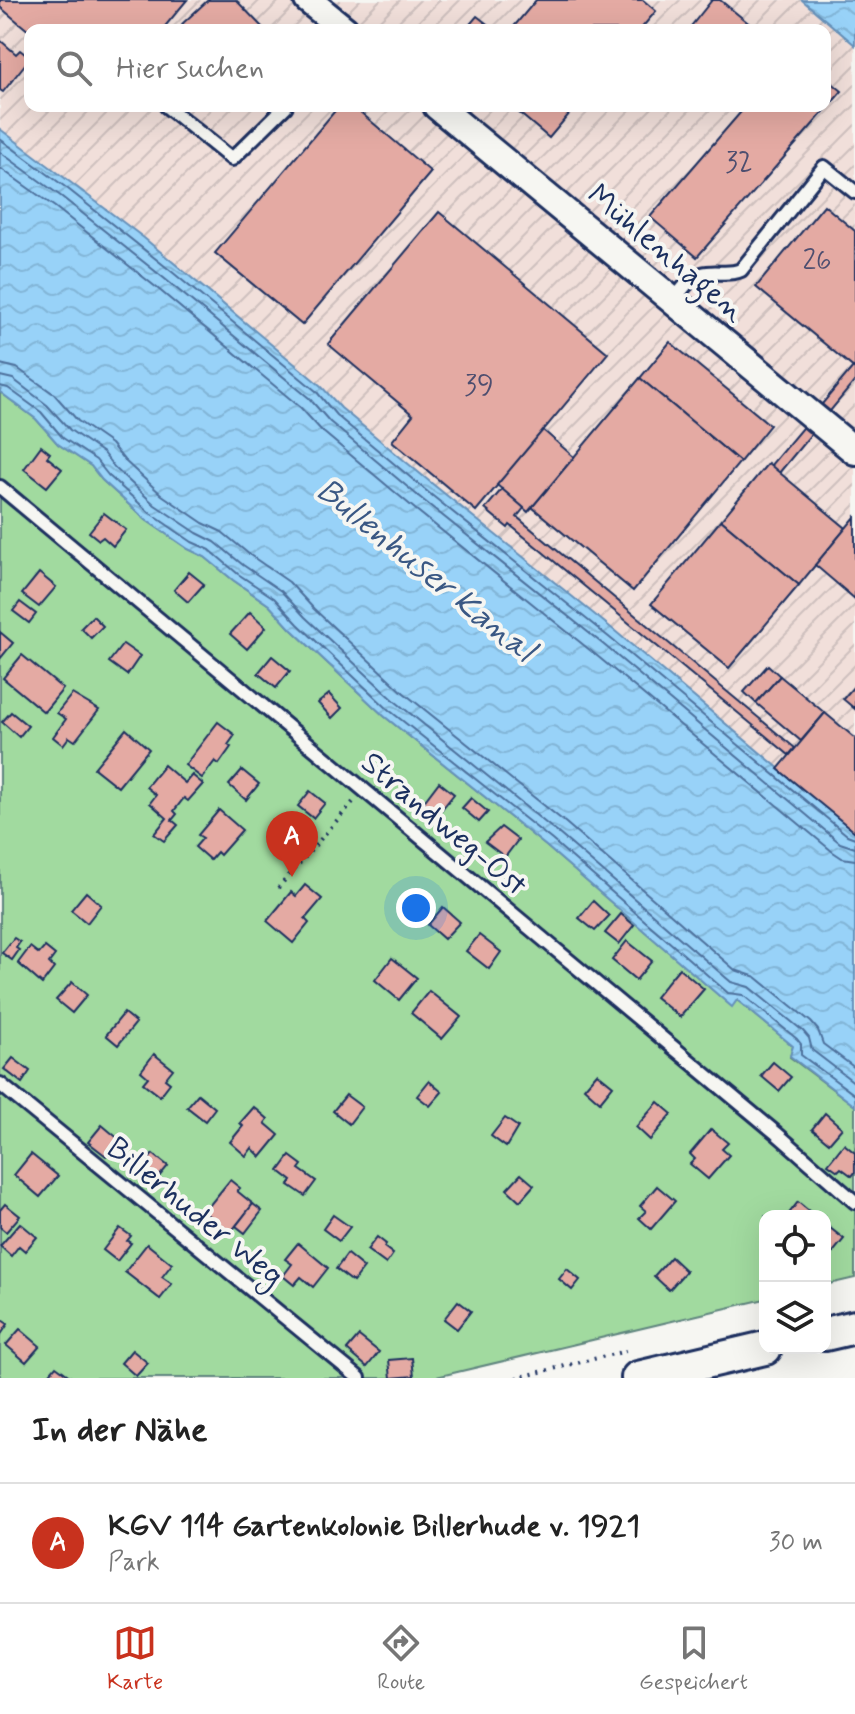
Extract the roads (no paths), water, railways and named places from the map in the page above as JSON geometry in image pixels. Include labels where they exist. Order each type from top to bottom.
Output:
[{"type":"street","points":[[308,0],[338,24]]},
{"type":"street","name":"Mühlenhagen","points":[[444,112],[855,451]]},
{"type":"street","points":[[831,1333],[855,1327]]},
{"type":"street","points":[[638,1378],[695,1371],[759,1350]]},
{"type":"lane","points":[[173,112],[232,159],[280,112]]},
{"type":"lane","points":[[673,301],[700,274],[731,275],[741,270],[824,167],[855,192]]},
{"type":"lane","name":"Strandweg-Ost","points":[[0,487],[855,1202]]},
{"type":"lane","name":"Billerhuder Weg","points":[[0,1084],[359,1378]]},
{"type":"water","points":[[802,0],[855,0],[855,45]]},
{"type":"water","name":"Bullenhuser Kanal","points":[[0,129],[144,238],[321,386],[341,408],[855,832],[855,1106],[790,1056],[793,1046],[737,1000],[732,1007],[546,846],[384,716],[269,605],[205,557],[146,520],[91,466],[58,444],[36,419],[0,392]]},
{"type":"place","name":"KGV 114 Gartenkolonie Billerhude v. 1921","points":[[292,877]]}]
